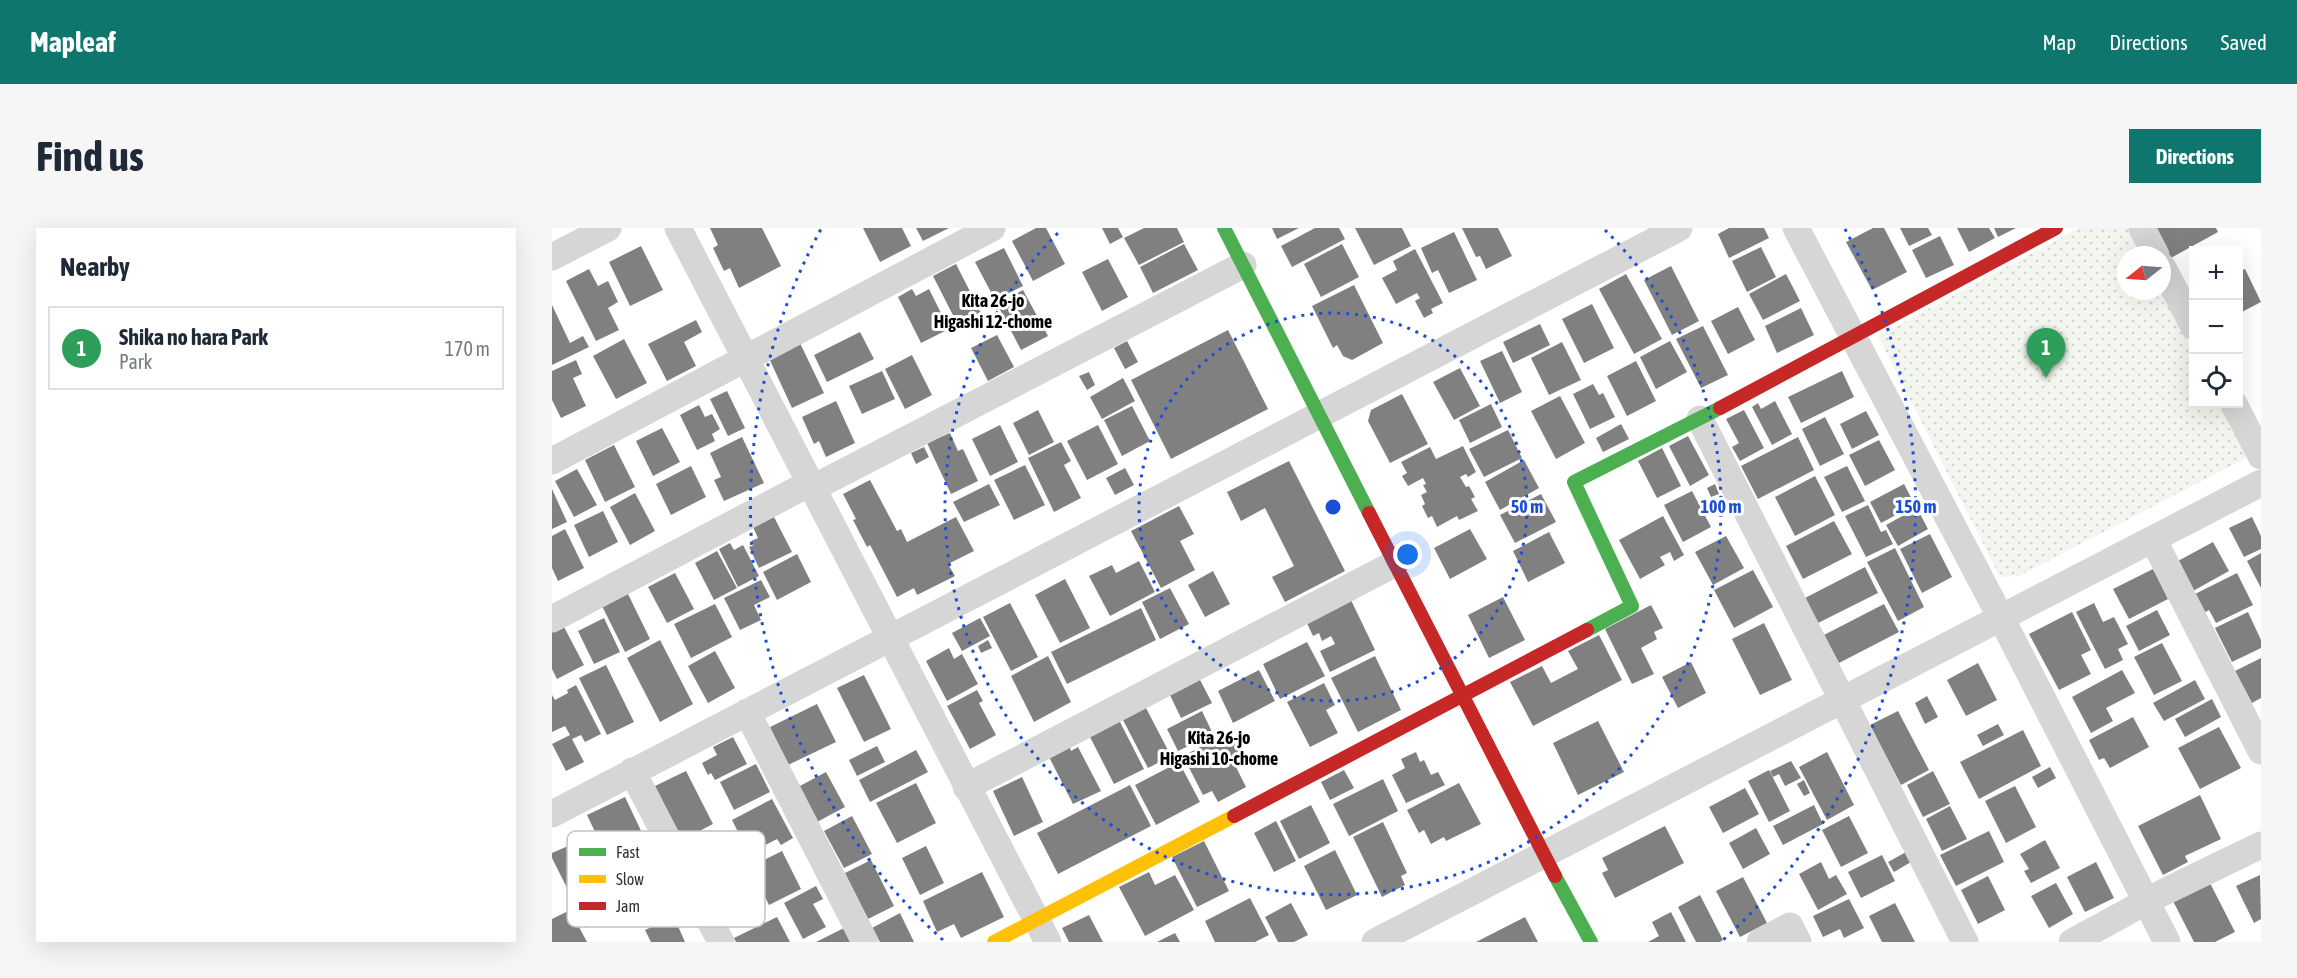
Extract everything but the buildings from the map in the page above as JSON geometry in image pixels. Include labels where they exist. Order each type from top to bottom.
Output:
[{"type":"street","points":[[552,257],[608,228]]},
{"type":"street","points":[[678,228],[1042,931]]},
{"type":"street","points":[[552,461],[992,228]]},
{"type":"street","points":[[1224,228],[1544,854],[1592,942]]},
{"type":"street","points":[[552,814],[1679,228]]},
{"type":"street","points":[[1796,228],[2001,618],[2167,942]]},
{"type":"street","points":[[994,942],[1042,931],[1464,696],[1632,606],[1574,482],[1700,419],[2056,228]]},
{"type":"street","points":[[2142,228],[2151,246]]},
{"type":"street","points":[[552,619],[1243,265]]},
{"type":"street","points":[[2171,284],[2189,319]]},
{"type":"street","points":[[2236,408],[2261,456]]},
{"type":"street","points":[[1700,419],[1965,942]]},
{"type":"street","points":[[1375,942],[2261,483]]},
{"type":"street","points":[[2153,539],[2261,751]]},
{"type":"street","points":[[966,787],[1396,563]]},
{"type":"street","points":[[747,712],[865,942]]},
{"type":"street","points":[[632,771],[663,831]]},
{"type":"street","points":[[2072,942],[2261,844]]},
{"type":"street","points":[[1760,942],[1790,926],[1798,942]]},
{"type":"street","points":[[713,927],[721,942]]},
{"type":"shaded area","points":[[2079,228],[2129,228],[2138,246],[2117,246],[2117,300],[2167,300],[2189,344],[2189,408],[2222,408],[2248,457],[2019,576],[2000,577],[1878,336]]},
{"type":"traffic: fast","points":[[1224,228],[1369,513]]},
{"type":"traffic: fast","points":[[1587,630],[1632,606],[1574,482],[1720,408]]},
{"type":"traffic: fast","points":[[1555,876],[1591,942]]},
{"type":"traffic: slow","points":[[994,942],[1234,816]]},
{"type":"traffic: jam","points":[[1720,408],[2056,228]]},
{"type":"traffic: jam","points":[[1369,513],[1555,876]]},
{"type":"traffic: jam","points":[[1234,816],[1587,630]]},
{"type":"place","name":"Shika no hara Park","points":[[2046,378]]},
{"type":"district","name":"Kita 26-jo Higashi 12-chome","points":[[993,310]]},
{"type":"district","name":"Kita 26-jo Higashi 10-chome","points":[[1219,747]]}]
